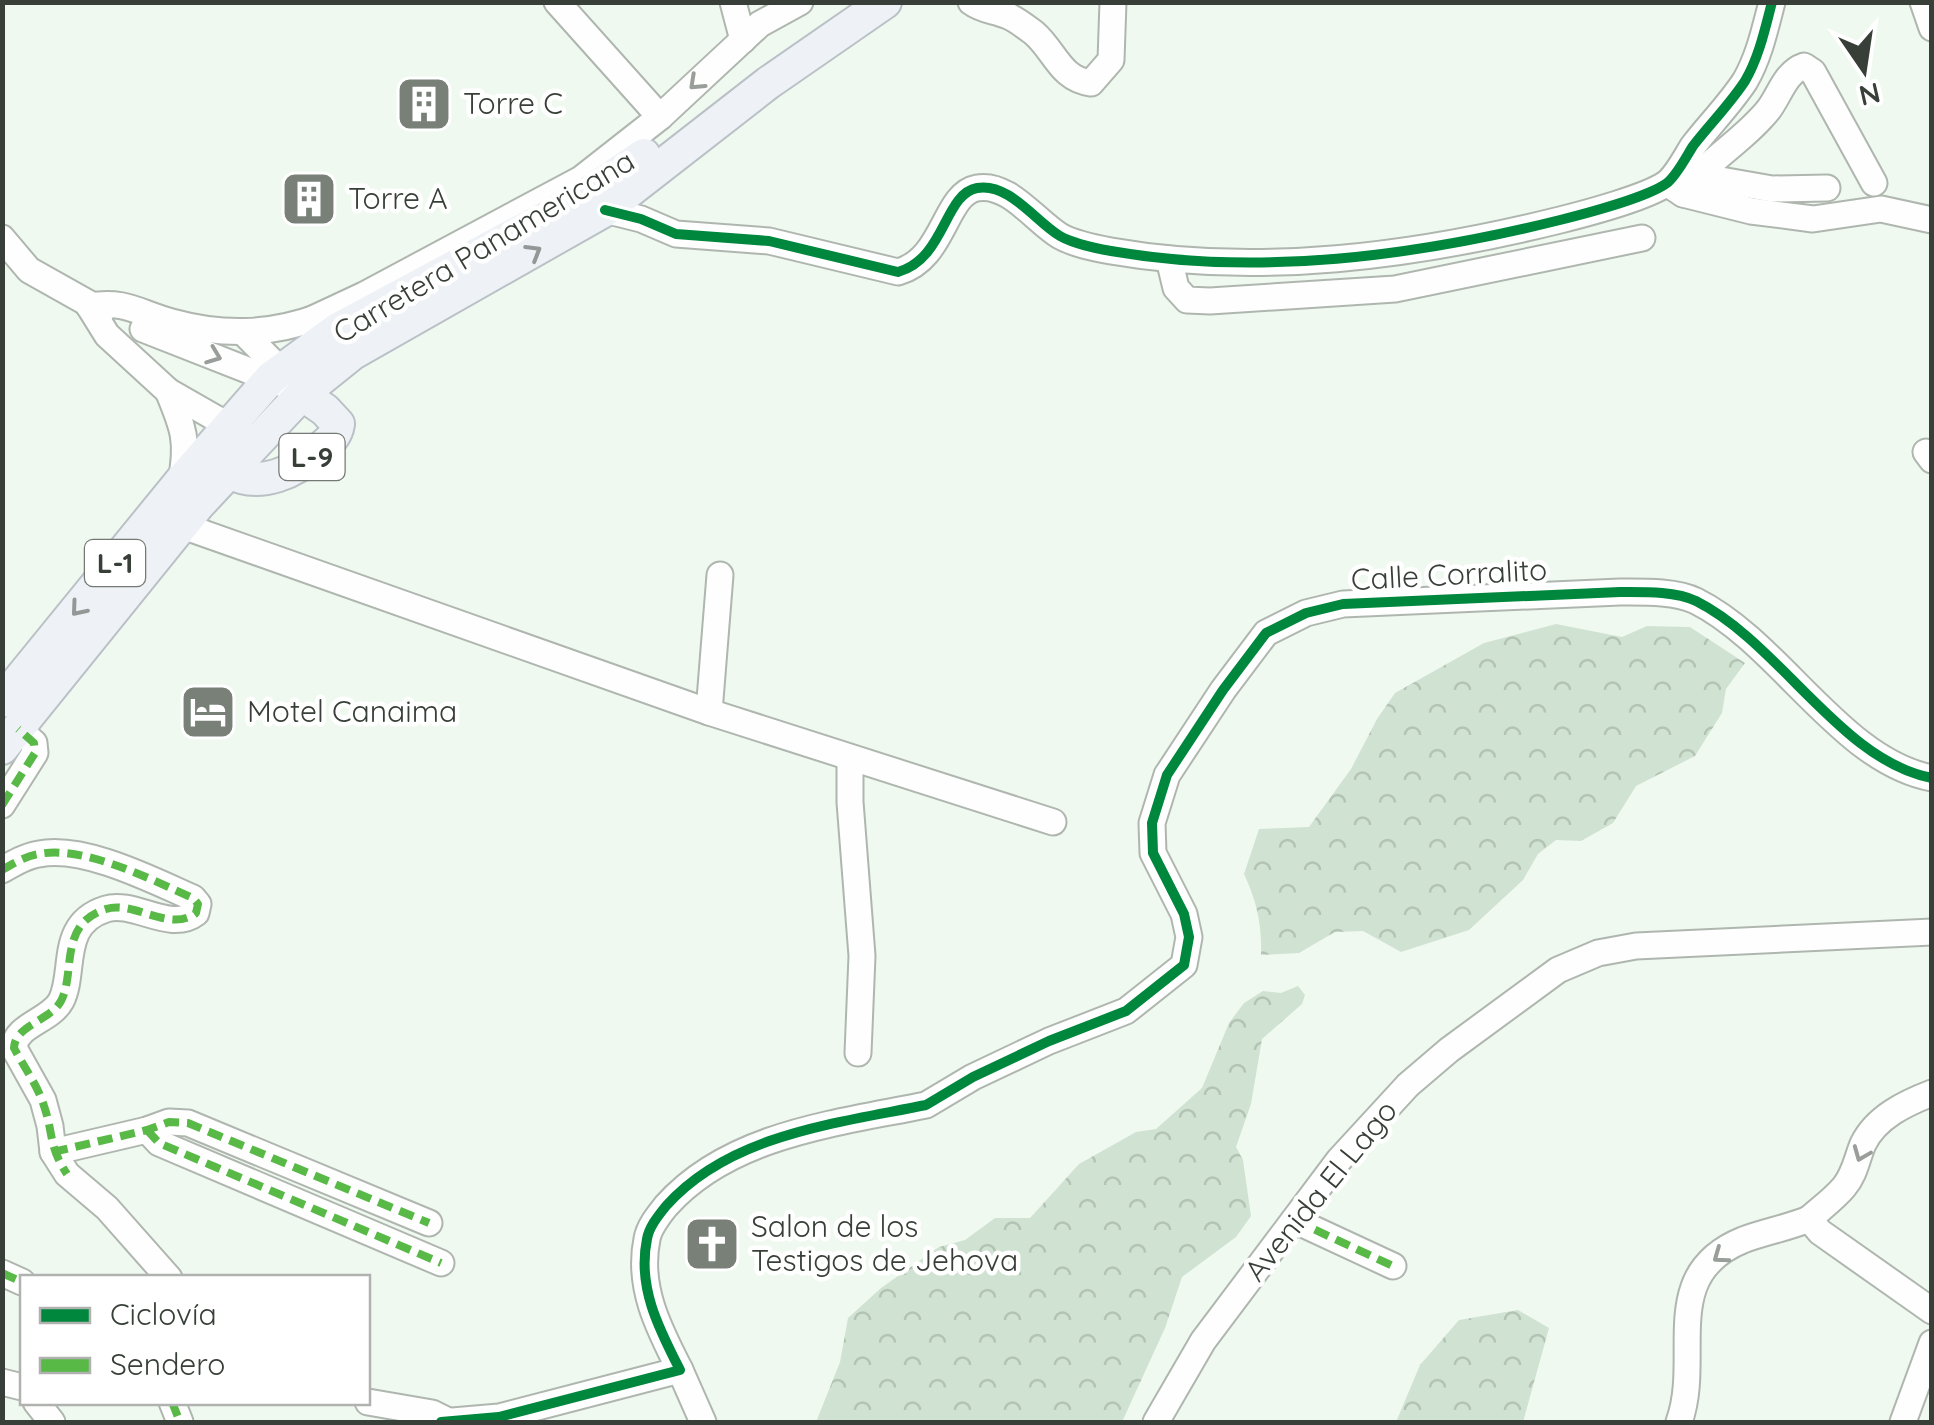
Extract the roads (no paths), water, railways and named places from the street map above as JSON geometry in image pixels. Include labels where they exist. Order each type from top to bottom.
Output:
[{"type":"main road","name":"Carretera Panamericana","points":[[8,726],[180,481],[228,424],[285,381],[338,330],[572,204],[657,147],[810,24],[845,2]]},
{"type":"main road","name":"Carretera Panamericana","points":[[8,726],[257,442],[285,381],[353,353],[606,210],[768,83],[885,2]]},
{"type":"main road","name":"L-9","points":[[229,472],[256,478],[289,473],[336,434],[338,424],[333,417],[285,381]]},
{"type":"street","points":[[557,2],[660,117]]},
{"type":"street","points":[[733,2],[743,40]]},
{"type":"street","points":[[304,322],[582,178],[660,117],[760,24],[800,2]]},
{"type":"street","points":[[971,2],[981,10],[1010,16],[1038,36],[1076,81],[1091,82],[1111,60],[1114,2]]},
{"type":"street","points":[[1683,184],[1745,80],[1760,48],[1772,2]]},
{"type":"street","points":[[1923,2],[1932,28]]},
{"type":"street","points":[[606,210],[676,234],[769,241],[898,272],[916,267],[961,196],[976,188],[992,188],[1018,202],[1061,237],[1108,251],[1230,263],[1398,254],[1483,239],[1683,184],[1739,142],[1769,108],[1791,74],[1804,66],[1813,72],[1874,183]]},
{"type":"street","points":[[1683,184],[1827,188]]},
{"type":"street","points":[[1683,184],[1751,211],[1813,219],[1882,209],[1932,220]]},
{"type":"street","points":[[1169,260],[1176,288],[1187,300],[1210,301],[1395,289],[1642,238]]},
{"type":"street","name":"L-9","points":[[3,242],[29,270],[89,306],[107,335],[162,385],[192,407],[257,442]]},
{"type":"street","name":"L-9","points":[[165,328],[246,335],[304,322],[441,272]]},
{"type":"street","name":"L-9","points":[[89,306],[116,302],[285,381]]},
{"type":"street","name":"L-9","points":[[165,328],[152,362],[184,429],[187,451],[180,481]]},
{"type":"street","name":"L-9","points":[[246,335],[285,381]]},
{"type":"street","points":[[183,526],[709,712],[1053,822]]},
{"type":"street","points":[[709,712],[720,575]]},
{"type":"street","name":"Calle Corralito","points":[[680,1370],[649,1304],[645,1255],[647,1234],[682,1189],[767,1142],[944,1097],[1035,1048],[1126,1010],[1184,965],[1189,937],[1184,914],[1153,853],[1152,823],[1167,775],[1266,633],[1306,613],[1343,604],[1620,592],[1694,600],[1760,648],[1876,758],[1908,774],[1932,778]]},
{"type":"street","points":[[2,805],[35,753],[34,744],[8,726]]},
{"type":"street","points":[[850,758],[862,956],[858,1054]]},
{"type":"street","points":[[2,870],[44,852],[79,856],[143,876],[198,904],[196,913],[178,920],[114,907],[91,916],[78,932],[60,1001],[45,1019],[14,1040],[14,1048],[43,1100],[53,1152],[66,1174],[106,1208],[166,1275]]},
{"type":"street","name":"Avenida El Lago","points":[[1156,1422],[1203,1342],[1339,1160],[1408,1085],[1558,970],[1598,953],[1636,946],[1932,932]]},
{"type":"street","points":[[1678,1422],[1688,1357],[1686,1321],[1698,1274],[1717,1254],[1744,1240],[1809,1219],[1845,1186],[1864,1142],[1884,1119],[1901,1105],[1932,1092]]},
{"type":"street","points":[[53,1152],[168,1122],[188,1122],[429,1223]]},
{"type":"street","points":[[147,1130],[159,1143],[441,1263]]},
{"type":"street","points":[[1809,1219],[1820,1232],[1932,1311]]},
{"type":"street","points":[[1294,1220],[1393,1266]]},
{"type":"street","points":[[1903,1422],[1932,1343]]},
{"type":"street","points":[[370,1402],[432,1413],[444,1421],[499,1417],[680,1370],[703,1422]]},
{"type":"place","name":"Torre C","points":[[424,104]]},
{"type":"place","name":"Torre A","points":[[309,199]]},
{"type":"place","name":"Motel Canaima","points":[[208,712]]},
{"type":"place","name":"Salon de los Testigos de Jehova","points":[[712,1244]]}]
